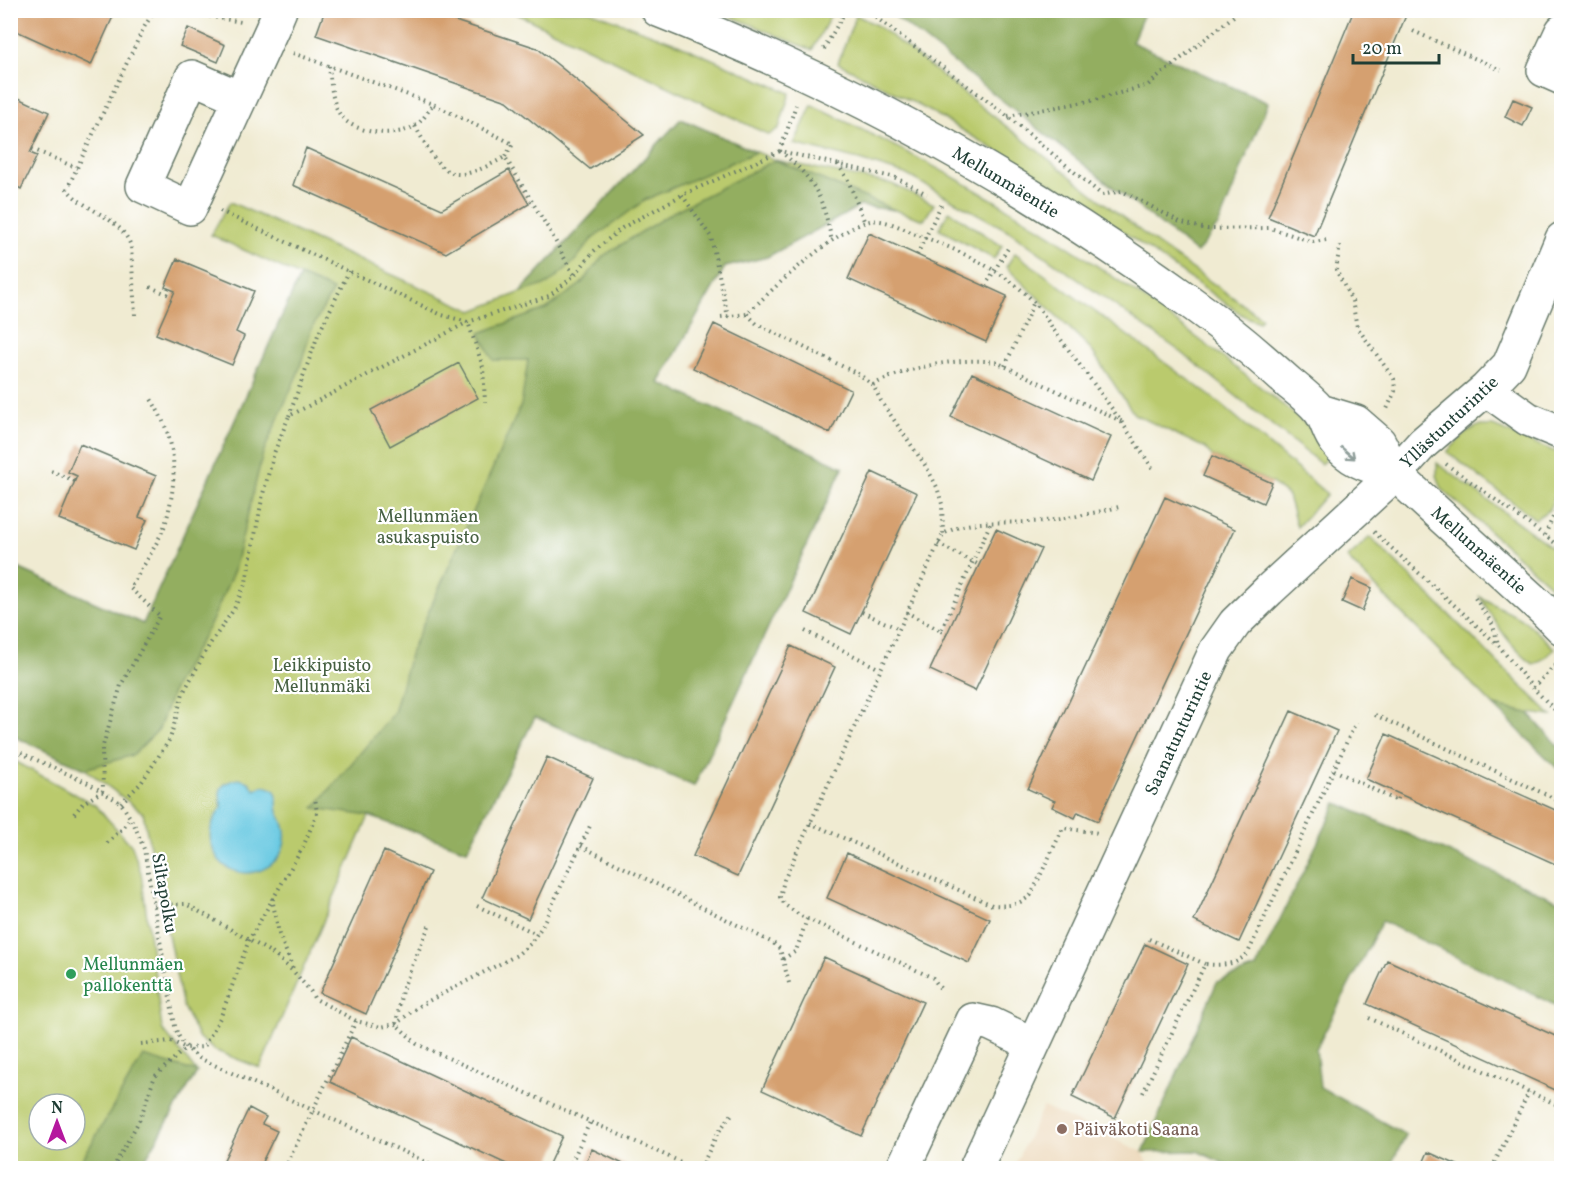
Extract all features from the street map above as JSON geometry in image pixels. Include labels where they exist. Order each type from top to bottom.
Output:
[{"type":"street","name":"Mellunmäentie","points":[[658,10],[796,69],[903,122],[985,168],[1092,234],[1184,297],[1251,348],[1320,411],[1356,422],[1379,442],[1395,474],[1554,620]]},
{"type":"street","points":[[240,98],[192,77],[143,186],[190,208],[240,98],[280,30]]},
{"type":"street","points":[[1562,31],[1544,70],[1562,78]]},
{"type":"street","name":"Yllästunturintie","points":[[1395,474],[1423,443],[1486,389],[1509,365],[1562,239]]},
{"type":"street","points":[[1486,389],[1528,419],[1562,434]]},
{"type":"street","name":"Saanatunturintie","points":[[976,1168],[1216,650],[1235,623],[1395,474]]},
{"type":"street","points":[[903,1168],[973,1020],[991,1024],[1033,1044]]},
{"type":"path","points":[[135,315],[131,246],[128,237],[120,228],[72,196],[67,189],[143,29],[156,10]]},
{"type":"path","points":[[174,10],[280,30],[329,66],[433,104],[513,144],[505,157],[478,172],[464,175],[451,173],[439,165],[431,155],[415,126]]},
{"type":"path","points":[[824,49],[846,10]]},
{"type":"path","points":[[866,10],[1007,116],[1102,195],[1122,190],[1182,223],[1207,229],[1269,228],[1312,242],[1327,240]]},
{"type":"path","points":[[1007,116],[1095,100],[1148,85],[1241,10]]},
{"type":"path","points":[[1413,31],[1501,70]]},
{"type":"path","points":[[329,66],[333,99],[340,114],[350,125],[363,131],[399,133],[415,126],[433,104]]},
{"type":"path","points":[[780,151],[796,105]]},
{"type":"path","points":[[32,149],[76,168]]},
{"type":"path","points":[[780,151],[800,167],[817,190],[832,242]]},
{"type":"path","points":[[289,416],[468,322],[549,296],[574,276],[594,251],[622,228],[682,195],[780,151],[896,178],[927,194]]},
{"type":"path","points":[[505,157],[574,276]]},
{"type":"path","points":[[837,163],[848,180],[865,223]]},
{"type":"path","points":[[682,195],[711,237],[728,316]]},
{"type":"path","points":[[917,255],[943,201]]},
{"type":"path","points":[[190,208],[214,208],[442,315],[468,322]]},
{"type":"path","points":[[721,317],[747,314],[774,286],[832,242],[853,228],[872,221],[881,221],[925,238],[994,270],[1027,295],[1124,423],[1152,468]]},
{"type":"path","points":[[985,286],[1010,245]]},
{"type":"path","points":[[1340,245],[1336,270],[1352,301],[1357,327],[1394,379],[1395,391],[1386,412]]},
{"type":"path","points":[[121,803],[141,783],[170,739],[183,693],[210,644],[234,609],[246,582],[274,453],[318,335],[349,271]]},
{"type":"path","points":[[150,286],[172,296]]},
{"type":"path","points":[[1005,366],[1033,303]]},
{"type":"path","points":[[747,314],[757,324],[860,375],[873,385],[881,401],[927,468],[937,487],[942,504],[943,534],[784,880],[780,897],[785,905],[807,919],[933,978],[939,988]]},
{"type":"path","points":[[468,322],[483,367],[485,402]]},
{"type":"path","points":[[873,385],[886,378],[922,367],[981,360],[996,362],[1124,423]]},
{"type":"path","points":[[74,814],[83,803],[103,791],[102,749],[122,685],[160,615],[130,588],[163,530],[172,494],[174,469],[172,446],[168,430],[150,399]]},
{"type":"path","points":[[1440,458],[1562,548]]},
{"type":"path","points":[[51,471],[75,481]]},
{"type":"path","points":[[1545,535],[1562,497]]},
{"type":"path","points":[[943,534],[958,526],[1074,517],[1119,507]]},
{"type":"path","points":[[941,631],[991,522]]},
{"type":"path","points":[[1369,527],[1498,645],[1533,688],[1562,717]]},
{"type":"path","points":[[938,544],[980,565]]},
{"type":"path","points":[[1475,598],[1493,626],[1498,645]]},
{"type":"path","points":[[861,612],[899,629]]},
{"type":"path","points":[[906,612],[947,635]]},
{"type":"path","points":[[805,631],[880,669]]},
{"type":"path","points":[[1533,688],[1558,662]]},
{"type":"path","points":[[1375,715],[1562,802]]},
{"type":"path","points":[[1149,939],[1205,964],[1220,966],[1232,963],[1242,959],[1248,953],[1356,722]]},
{"type":"path","name":"Siltapolku","points":[[10,748],[103,791],[121,803],[130,818],[144,849],[175,1026],[177,1035],[186,1048]]},
{"type":"path","points":[[1334,770],[1397,801],[1399,794]]},
{"type":"path","points":[[113,1168],[140,1119],[155,1076],[186,1048],[204,1047],[221,1016],[249,940],[303,848],[317,813],[315,797]]},
{"type":"path","points":[[108,843],[130,818]]},
{"type":"path","points":[[810,823],[992,904],[1011,906],[1023,902],[1031,895],[1063,828],[1105,834]]},
{"type":"path","points":[[153,904],[186,904],[272,952],[294,972],[312,992],[314,998],[356,1020],[381,1027],[396,1024],[419,1006],[517,955],[530,944],[591,824]]},
{"type":"path","points":[[581,846],[773,943],[780,949],[789,983]]},
{"type":"path","points":[[272,898],[279,933],[294,972]]},
{"type":"path","points":[[477,906],[537,934]]},
{"type":"path","points":[[783,959],[796,951],[807,919]]},
{"type":"path","points":[[396,1024],[402,990],[429,926]]},
{"type":"path","points":[[1143,1093],[1205,964]]},
{"type":"path","points":[[1369,1018],[1562,1107]]},
{"type":"path","points":[[285,1168],[356,1020]]},
{"type":"path","points":[[396,1024],[417,1044],[694,1168]]},
{"type":"path","points":[[141,1044],[171,1041],[200,1058],[439,1168]]},
{"type":"path","points":[[1492,1168],[1529,1092]]},
{"type":"path","points":[[701,1168],[717,1134],[732,1114]]},
{"type":"path","points":[[568,1168],[590,1122]]},
{"type":"shaded area","name":"Päiväkoti Saana","points":[[1043,1107],[1143,1152],[1150,1168],[1013,1168]]},
{"type":"green space","points":[[833,10],[812,50],[718,11]]},
{"type":"green space","points":[[511,11],[590,11],[673,42],[790,93],[779,128],[769,135]]},
{"type":"green space","points":[[888,11],[1145,11],[1132,42],[1268,103],[1219,224],[1197,253]]},
{"type":"green space","points":[[856,15],[878,26],[1157,244],[1262,318],[1259,322],[1244,316],[1073,197],[939,116],[838,63]]},
{"type":"green space","points":[[812,105],[944,172],[1060,241],[1155,306],[1247,376],[1336,449],[1321,464],[1181,352],[1009,231],[905,174],[794,144]]},
{"type":"green space","name":"Mellunmäen asukaspuisto","points":[[681,119],[775,160],[892,184],[934,204],[924,220],[895,210],[860,206],[767,257],[725,267],[659,383],[843,467],[694,786],[535,717],[467,850],[369,816],[260,1068],[214,1050],[199,1038],[183,1007],[143,813],[85,769],[11,735],[11,565],[143,624],[300,276],[211,235],[230,202],[473,311],[519,293]]},
{"type":"green space","points":[[681,119],[756,152],[645,200],[591,240],[574,262],[548,284],[519,293]]},
{"type":"green space","points":[[775,160],[895,210],[860,206],[767,257],[725,267],[659,383],[843,467],[694,786],[535,717],[467,850],[369,816],[314,808],[394,713],[411,651],[521,405],[528,360],[493,360],[480,333],[546,309],[581,284],[603,256],[673,212]]},
{"type":"green space","points":[[949,211],[1002,246],[994,259],[939,229]]},
{"type":"green space","points":[[1015,253],[1217,401],[1327,494],[1297,527],[1288,496],[1272,483],[1212,456],[1205,448],[1134,414],[1090,348],[1006,267]]},
{"type":"green space","points":[[300,276],[333,290],[311,330],[298,373],[263,453],[234,570],[212,621],[174,687],[159,729],[133,755],[85,769],[11,735],[11,565],[143,624]]},
{"type":"green space","points":[[1478,426],[1493,426],[1561,454],[1561,480],[1549,510],[1535,519],[1447,452],[1467,432]]},
{"type":"green space","points":[[1437,463],[1561,554],[1561,595],[1442,489],[1437,475]]},
{"type":"green space","points":[[1370,537],[1552,716],[1494,706],[1347,558]]},
{"type":"green space","points":[[1480,597],[1525,621],[1555,649],[1533,664],[1509,641]]},
{"type":"green space","points":[[1494,706],[1528,713],[1561,749],[1561,772]]},
{"type":"green space","name":"Mellunmäen pallokenttä","points":[[11,759],[95,805],[132,846],[141,873],[162,1029],[197,1072],[140,1168],[11,1168]]},
{"type":"green space","points":[[1337,803],[1561,902],[1561,1008],[1382,921],[1316,1049],[1320,1087],[1406,1135],[1389,1168],[1234,1168],[1197,1151],[1143,1152],[1217,982],[1256,968]]},
{"type":"green space","points":[[143,1056],[197,1072],[140,1168],[71,1168],[82,1160]]},
{"type":"water","points":[[239,779],[249,782],[255,790],[263,786],[274,790],[277,797],[277,810],[285,832],[283,848],[275,861],[263,869],[248,873],[234,871],[221,862],[212,846],[210,836],[216,816],[222,807],[220,791],[228,782]]},
{"type":"building","points":[[10,10],[116,10],[91,65],[10,28]]},
{"type":"building","points":[[325,10],[422,10],[537,48],[644,135],[590,169],[507,101],[316,35]]},
{"type":"building","points":[[1354,10],[1402,10],[1407,13],[1314,236],[1268,217]]},
{"type":"building","points":[[188,28],[225,45],[218,62],[180,46]]},
{"type":"building","points":[[10,94],[49,112],[30,153],[37,156],[21,189],[10,183]]},
{"type":"building","points":[[1513,99],[1532,107],[1523,126],[1505,117]]},
{"type":"building","points":[[306,148],[442,209],[509,170],[529,204],[446,253],[293,185]]},
{"type":"building","points":[[869,233],[1007,296],[986,342],[848,279]]},
{"type":"building","points":[[177,259],[254,291],[236,332],[244,336],[232,365],[156,334],[175,291],[165,287]]},
{"type":"building","points":[[714,324],[851,390],[830,433],[693,368]]},
{"type":"building","points":[[459,363],[478,398],[390,446],[371,410]]},
{"type":"building","points":[[972,373],[1111,437],[1091,481],[951,417]]},
{"type":"building","points":[[80,444],[156,476],[139,517],[147,520],[134,550],[59,519],[77,476],[68,472]]},
{"type":"building","points":[[1212,456],[1272,483],[1263,503],[1203,476]]},
{"type":"building","points":[[872,472],[917,493],[851,634],[806,613]]},
{"type":"building","points":[[1165,497],[1235,529],[1098,821],[1078,812],[1075,818],[1052,807],[1055,801],[1028,789]]},
{"type":"building","points":[[996,529],[1041,549],[975,691],[930,670]]},
{"type":"building","points":[[1352,579],[1372,588],[1362,611],[1342,602]]},
{"type":"building","points":[[791,646],[835,667],[738,876],[693,856]]},
{"type":"building","points":[[1291,711],[1337,731],[1239,942],[1194,921]]},
{"type":"building","points":[[1386,734],[1562,813],[1562,867],[1366,779]]},
{"type":"building","points":[[547,757],[593,778],[528,919],[482,898]]},
{"type":"building","points":[[384,851],[430,872],[366,1014],[320,993]]},
{"type":"building","points":[[847,853],[990,919],[969,963],[827,898]]},
{"type":"building","points":[[1145,944],[1188,964],[1115,1118],[1072,1097]]},
{"type":"building","points":[[824,957],[923,1002],[861,1136],[762,1090]]},
{"type":"building","points":[[1387,960],[1562,1039],[1562,1093],[1367,1004]]},
{"type":"building","points":[[351,1037],[562,1136],[547,1168],[515,1168],[330,1082]]},
{"type":"building","points":[[249,1108],[266,1117],[262,1124],[277,1131],[259,1168],[220,1168]]},
{"type":"building","points":[[592,1149],[625,1165],[633,1168],[583,1168]]},
{"type":"building","points":[[1428,1152],[1464,1168],[1421,1168]]},
{"type":"place","name":"Mellunmäen pallokenttä","points":[[71,974]]},
{"type":"place","name":"Päiväkoti Saana","points":[[1062,1129]]},
{"type":"park label","name":"Leikkipuisto Mellunmäki","points":[[322,675]]}]
